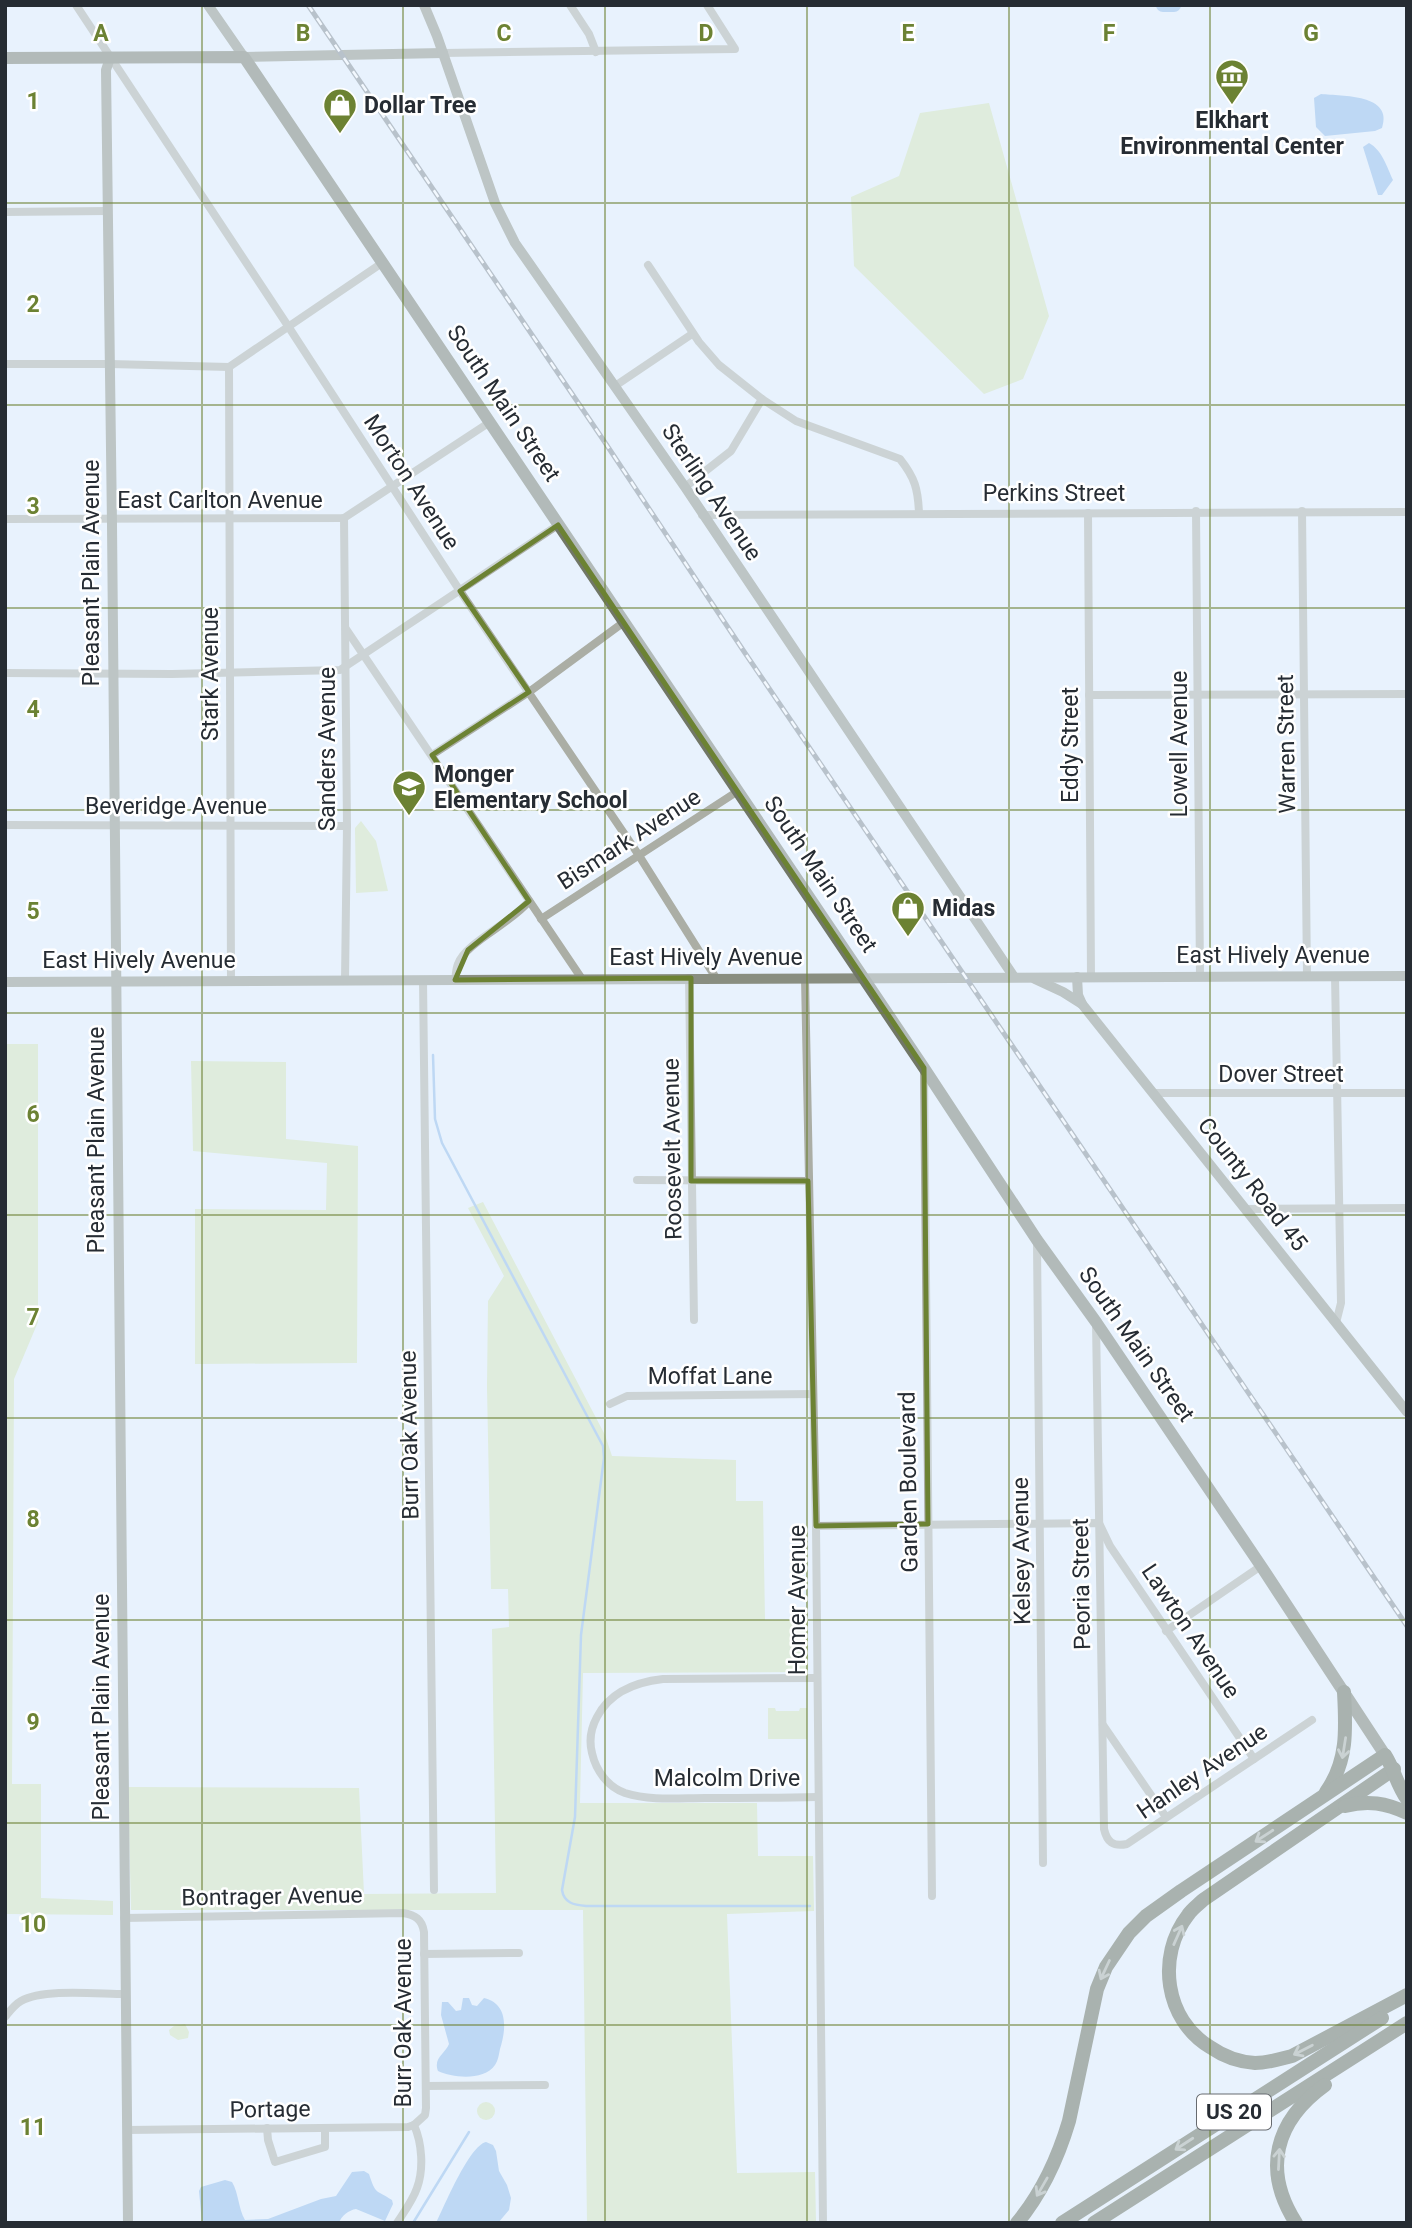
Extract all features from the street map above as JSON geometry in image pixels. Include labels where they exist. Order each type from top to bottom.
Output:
[{"type":"highway","points":[[1321,1799],[1332,1783],[1344,1755],[1344,1692]]},
{"type":"highway","points":[[1017,2223],[1046,2180],[1063,2140],[1097,1989],[1115,1951],[1129,1933],[1146,1916],[1385,1755]]},
{"type":"highway","name":"South Main Street","points":[[1385,1755],[1400,1772],[1398,1785],[1407,1799]]},
{"type":"highway","points":[[1400,1772],[1337,1808],[1217,1890],[1188,1914],[1177,1933],[1168,1972],[1171,1994],[1178,2014],[1190,2031],[1220,2053],[1255,2063],[1292,2056],[1407,1995]]},
{"type":"highway","points":[[1337,1808],[1358,1802],[1375,1802],[1407,1813]]},
{"type":"highway","name":"US 20","points":[[1062,2223],[1407,2002]]},
{"type":"highway","points":[[1296,2223],[1286,2206],[1279,2183],[1278,2158],[1282,2134],[1295,2112],[1313,2094],[1407,2025]]},
{"type":"highway","name":"US 20","points":[[1094,2223],[1407,2025]]},
{"type":"main road","points":[[5,58],[244,57]]},
{"type":"main road","name":"South Main Street","points":[[244,57],[1037,1240],[1096,1322],[1261,1566],[1385,1755]]},
{"type":"street","name":"Morton Avenue","points":[[76,5],[460,591],[638,854],[716,978]]},
{"type":"street","name":"South Main Street","points":[[208,5],[244,57]]},
{"type":"street","name":"Sterling Avenue","points":[[424,5],[495,203],[515,243],[685,487],[1014,977]]},
{"type":"street","points":[[570,5],[589,34],[596,52]]},
{"type":"street","points":[[244,57],[735,49],[707,5]]},
{"type":"street","name":"Pleasant Plain Avenue","points":[[110,58],[106,70],[107,211],[128,2223]]},
{"type":"street","points":[[5,212],[107,211]]},
{"type":"street","points":[[5,364],[229,367],[382,263]]},
{"type":"street","points":[[648,265],[692,334],[719,365],[762,399],[796,421],[900,459],[917,488],[919,513]]},
{"type":"street","points":[[615,386],[692,334]]},
{"type":"street","name":"Stark Avenue","points":[[229,367],[231,981]]},
{"type":"street","points":[[685,487],[730,451],[762,399]]},
{"type":"street","name":"East Carlton Avenue","points":[[5,519],[344,518],[489,422]]},
{"type":"street","name":"Lowell Avenue","points":[[1196,512],[1200,977]]},
{"type":"street","name":"Warren Street","points":[[1302,512],[1307,976]]},
{"type":"street","name":"Perkins Street","points":[[702,515],[1407,512]]},
{"type":"street","name":"Eddy Street","points":[[1088,513],[1091,977]]},
{"type":"street","name":"Sanders Avenue","points":[[344,518],[347,826],[345,980]]},
{"type":"street","points":[[5,673],[340,670],[558,525]]},
{"type":"street","points":[[432,755],[529,692],[624,622]]},
{"type":"street","points":[[346,629],[582,979]]},
{"type":"street","points":[[1089,695],[1407,694]]},
{"type":"street","name":"Bismark Avenue","points":[[541,919],[737,790]]},
{"type":"street","name":"Beveridge Avenue","points":[[5,825],[347,826]]},
{"type":"street","points":[[454,980],[458,962],[468,950],[520,912],[529,901]]},
{"type":"street","points":[[1335,976],[1341,1303],[1336,1323]]},
{"type":"street","name":"East Hively Avenue","points":[[5,982],[1407,976]]},
{"type":"street","points":[[1030,977],[1082,1003]]},
{"type":"street","name":"County Road 45","points":[[1077,977],[1078,995],[1082,1003],[1407,1412]]},
{"type":"street","name":"Roosevelt Avenue","points":[[689,978],[694,1320]]},
{"type":"street","name":"Homer Avenue","points":[[805,978],[816,1526],[823,2223]]},
{"type":"street","name":"Burr Oak Avenue","points":[[424,980],[433,1889]]},
{"type":"street","name":"Garden Boulevard","points":[[924,1068],[932,1896]]},
{"type":"street","name":"Dover Street","points":[[1155,1093],[1407,1093]]},
{"type":"street","points":[[637,1181],[808,1181]]},
{"type":"street","points":[[1246,1209],[1407,1209]]},
{"type":"street","name":"Kelsey Avenue","points":[[1037,1240],[1044,1863]]},
{"type":"street","name":"Peoria Street","points":[[1096,1322],[1104,1829],[1111,1843]]},
{"type":"street","name":"Moffat Lane","points":[[610,1404],[627,1396],[813,1394]]},
{"type":"street","points":[[816,1526],[1099,1522]]},
{"type":"street","name":"Lawton Avenue","points":[[1099,1522],[1110,1546],[1254,1759]]},
{"type":"street","points":[[1166,1631],[1261,1566]]},
{"type":"street","name":"Malcolm Drive","points":[[817,1678],[646,1681],[613,1697],[601,1710],[593,1723],[591,1748],[598,1770],[609,1784],[624,1792],[664,1798],[817,1797]]},
{"type":"street","name":"Hanley Avenue","points":[[1111,1843],[1118,1846],[1127,1844],[1312,1720]]},
{"type":"street","points":[[1103,1725],[1166,1817]]},
{"type":"street","name":"Bontrager Avenue","points":[[124,1918],[403,1913],[412,1914],[419,1919]]},
{"type":"street","name":"Burr Oak Avenue","points":[[414,2125],[425,2115],[426,2086],[424,1932],[419,1919]]},
{"type":"street","points":[[424,1954],[519,1953]]},
{"type":"street","points":[[5,2017],[20,2002],[33,1996],[125,1994]]},
{"type":"street","points":[[426,2086],[545,2085]]},
{"type":"street","points":[[397,2223],[417,2190],[419,2179],[420,2138],[414,2125]]},
{"type":"street","name":"Portage","points":[[127,2130],[414,2125]]},
{"type":"street","points":[[267,2128],[275,2162],[325,2147],[325,2128]]},
{"type":"highlighted area","points":[[558,525],[924,1068],[928,1524],[816,1526],[808,1181],[691,1181],[691,978],[455,980],[468,950],[529,901],[432,755],[529,692],[460,591]]},
{"type":"green space","points":[[989,103],[1049,316],[1023,379],[984,394],[854,266],[851,197],[899,176],[920,113]]},
{"type":"green space","points":[[361,821],[376,841],[388,891],[356,893],[355,828]]},
{"type":"green space","points":[[5,1044],[38,1044],[38,1322],[14,1379],[12,1784],[41,1784],[41,1898],[113,1901],[113,1915],[5,1914]]},
{"type":"green space","points":[[191,1061],[286,1062],[286,1139],[358,1146],[357,1363],[195,1364],[195,1209],[326,1210],[327,1163],[193,1151]]},
{"type":"green space","points":[[483,1202],[605,1435],[612,1456],[736,1460],[736,1501],[763,1501],[765,1620],[808,1620],[808,1672],[583,1673],[580,1803],[757,1803],[758,1856],[813,1856],[814,1911],[727,1914],[737,2173],[815,2172],[816,2223],[587,2223],[583,1910],[131,1910],[128,1787],[359,1788],[364,1894],[496,1893],[492,1629],[509,1627],[508,1589],[491,1589],[488,1301],[504,1276],[468,1208]]},
{"type":"green space","points":[[768,1708],[775,1708],[776,1711],[799,1711],[800,1708],[807,1708],[807,1739],[768,1739]]},
{"type":"green space","points":[[185,2024],[189,2032],[188,2038],[178,2040],[170,2035],[169,2030],[174,2026]]},
{"type":"green space","points":[[486,2102],[492,2105],[495,2111],[492,2117],[486,2120],[480,2117],[477,2111],[480,2105]]},
{"type":"water","points":[[1321,94],[1353,97],[1374,103],[1384,117],[1382,128],[1325,136],[1316,127],[1314,98]]},
{"type":"water","points":[[1369,143],[1381,154],[1393,180],[1382,195],[1378,195],[1363,147]]},
{"type":"water","points":[[463,1998],[469,1998],[472,2005],[477,2006],[484,1998],[492,2001],[502,2012],[504,2019],[504,2034],[496,2063],[484,2074],[468,2077],[438,2071],[437,2067],[438,2059],[449,2044],[441,2015],[442,2002],[448,2002],[456,2011],[461,2010]]},
{"type":"water","points":[[486,2142],[493,2145],[496,2151],[499,2171],[511,2198],[509,2210],[498,2223],[436,2223],[465,2165],[479,2146]]},
{"type":"water","points":[[364,2171],[369,2174],[377,2191],[392,2200],[393,2204],[385,2221],[356,2209],[346,2214],[339,2223],[202,2223],[199,2191],[201,2187],[225,2180],[232,2182],[245,2220],[268,2219],[336,2196],[352,2172]]},
{"type":"waterway","points":[[1163,5],[1174,5]]},
{"type":"waterway","points":[[433,1055],[435,1119],[442,1143],[603,1446],[604,1458],[581,1635],[575,1817],[563,1894],[570,1902],[586,1906],[810,1906]]},
{"type":"waterway","points":[[413,2223],[469,2132]]},
{"type":"railway","points":[[308,5],[1407,1626]]},
{"type":"place","name":"Elkhart Environmental Center","points":[[1232,106]]},
{"type":"place","name":"Dollar Tree","points":[[340,135]]},
{"type":"place","name":"Monger Elementary School","points":[[409,817]]},
{"type":"place","name":"Midas","points":[[908,938]]}]
